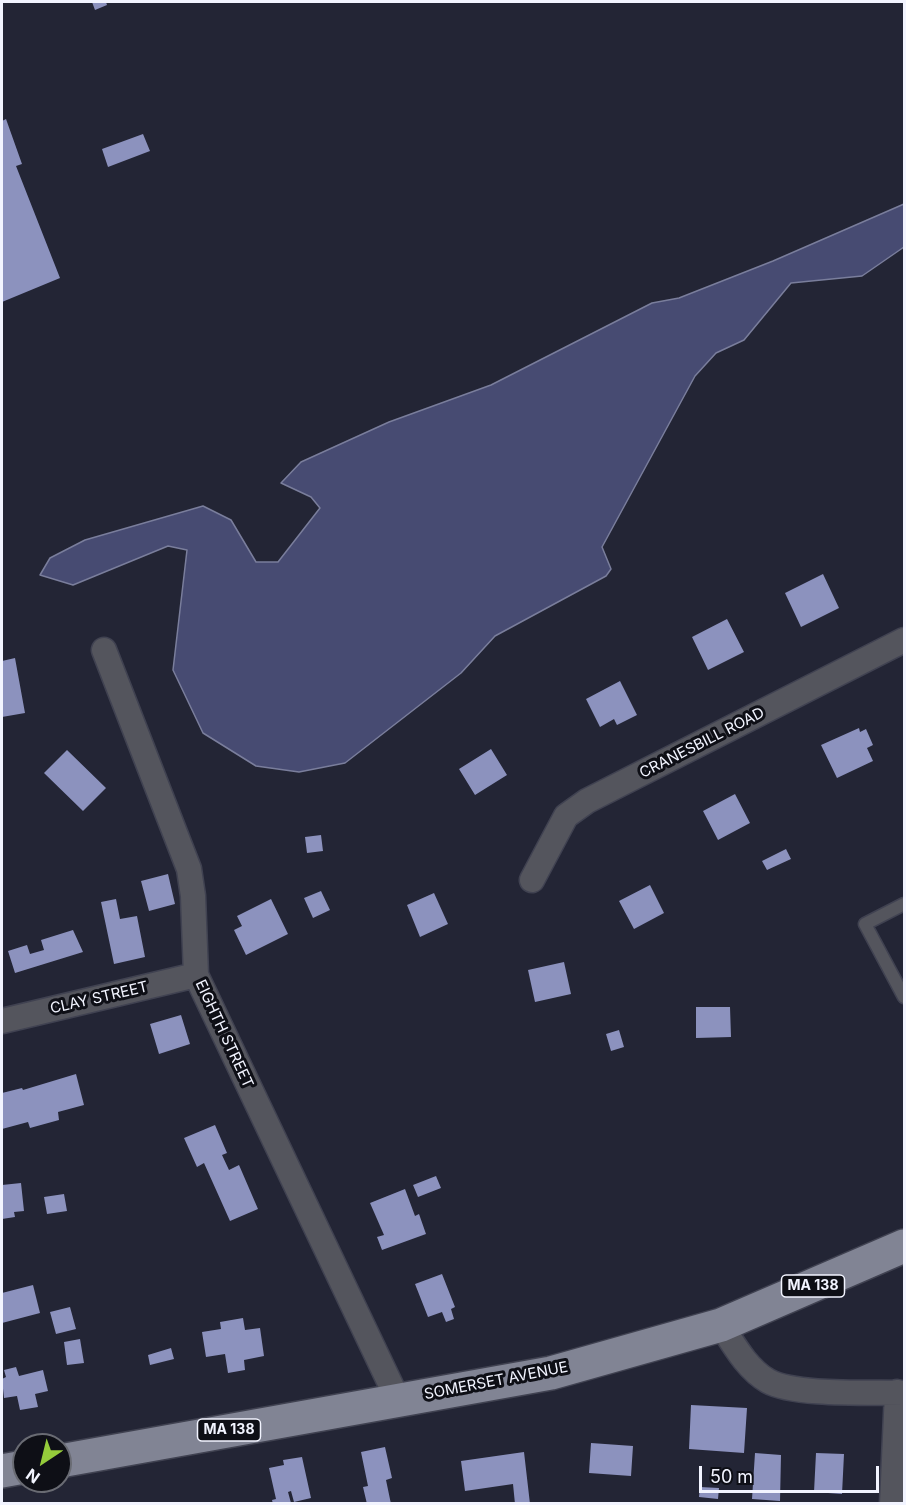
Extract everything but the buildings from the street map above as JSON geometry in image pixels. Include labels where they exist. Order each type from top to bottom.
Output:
[{"type":"main road","name":"MA 138","points":[[721,1325],[904,1246]]},
{"type":"main road","name":"SOMERSET AVENUE","points":[[72,1459],[551,1373],[721,1325]]},
{"type":"street","name":"CRANESBILL ROAD","points":[[532,880],[566,816],[587,801],[904,640]]},
{"type":"street","name":"EIGHTH STREET","points":[[104,651],[189,869],[193,897],[196,975],[398,1400]]},
{"type":"street","name":"CLAY STREET","points":[[2,1021],[196,975]]},
{"type":"street","points":[[721,1325],[751,1367],[779,1386],[901,1393],[892,1503]]},
{"type":"lane","points":[[904,904],[865,924],[904,997]]},
{"type":"water","points":[[904,204],[904,247],[862,276],[791,283],[744,340],[716,353],[695,376],[602,547],[611,569],[606,576],[495,636],[461,673],[345,763],[299,772],[256,766],[203,733],[173,670],[187,550],[168,546],[73,585],[40,575],[50,558],[85,540],[203,506],[231,520],[256,562],[278,562],[320,508],[311,497],[281,483],[301,462],[389,422],[491,385],[652,303],[679,298],[773,261]]}]
